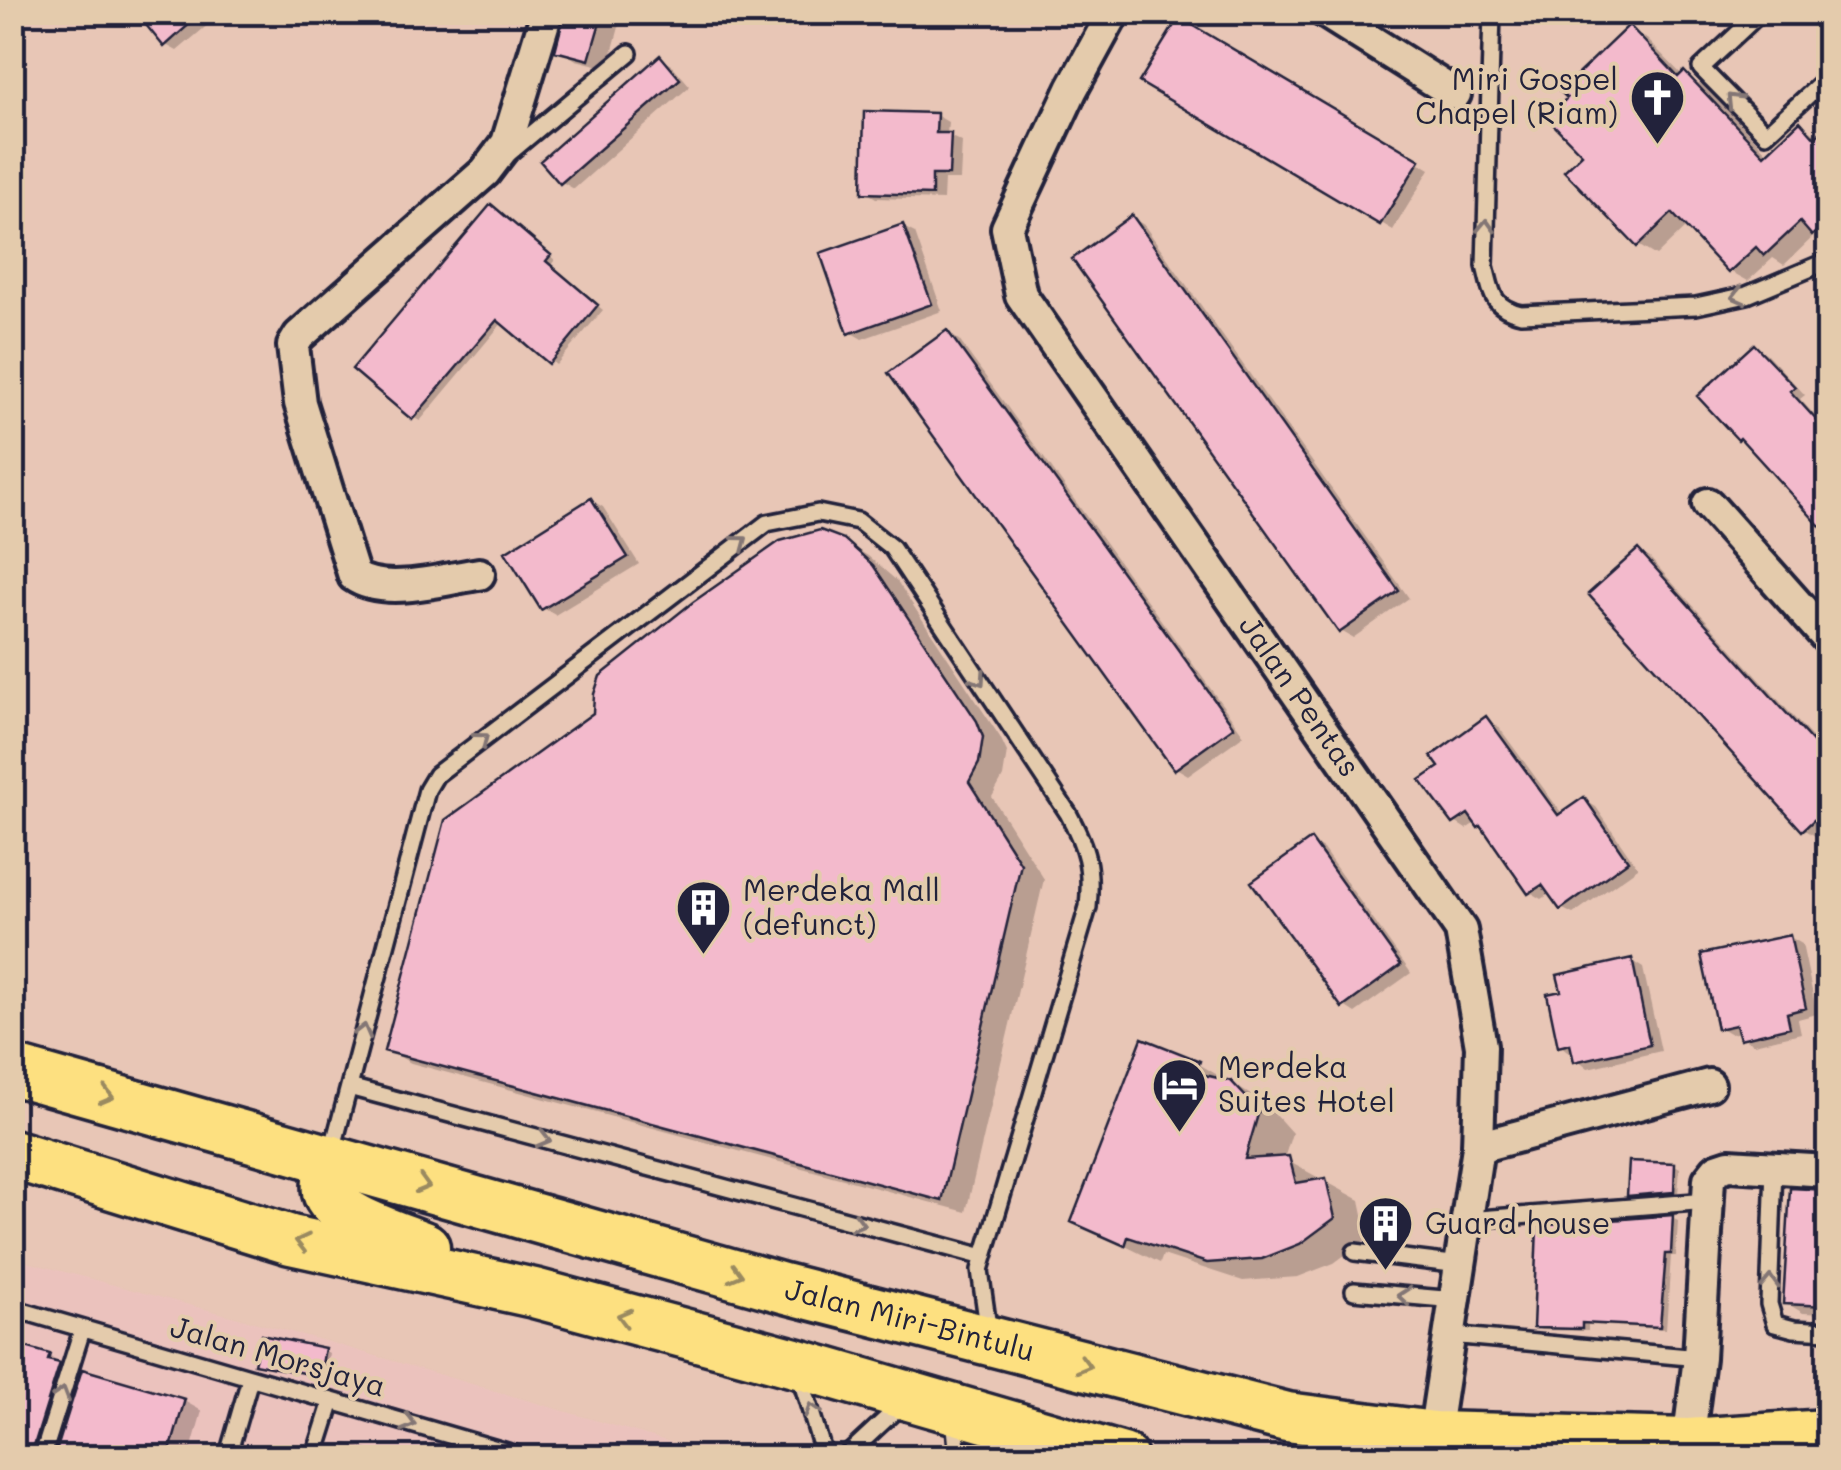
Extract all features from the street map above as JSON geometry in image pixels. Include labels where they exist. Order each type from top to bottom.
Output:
[{"type":"highway","name":"Jalan Miri-Bintulu","points":[[12,1070],[783,1288],[1287,1417],[1434,1436],[1688,1443],[1828,1434]]},
{"type":"highway","points":[[12,1154],[292,1240],[534,1292],[1122,1458]]},
{"type":"highway","points":[[330,1159],[327,1191],[333,1204],[348,1215],[534,1292]]},
{"type":"street","points":[[480,574],[383,587],[366,584],[354,576],[300,404],[293,346],[357,283],[486,172],[507,143],[547,12]]},
{"type":"street","name":"Jalan Pentas","points":[[1114,12],[1072,89],[1008,228],[1020,295],[1461,930],[1481,1046],[1478,1147],[1434,1436]]},
{"type":"street","points":[[1325,12],[1455,94]]},
{"type":"street","points":[[1708,504],[1828,638]]},
{"type":"street","points":[[1478,1147],[1710,1085]]},
{"type":"street","points":[[1688,1443],[1699,1358],[1709,1180],[1717,1169],[1730,1165],[1828,1171]]},
{"type":"lane","points":[[1492,12],[1485,266],[1493,298],[1504,310],[1521,314],[1696,306],[1747,295],[1828,261]]},
{"type":"lane","points":[[1762,12],[1701,68],[1766,134],[1828,77]]},
{"type":"lane","points":[[486,172],[630,53]]},
{"type":"lane","points":[[330,1159],[428,790],[436,776],[767,523],[818,514],[858,521],[892,548],[1057,796],[1084,842],[1091,874],[1088,907],[980,1270],[990,1340]]},
{"type":"lane","points":[[349,1087],[984,1256]]},
{"type":"lane","points":[[1774,1168],[1769,1304],[1775,1324],[1828,1331]]},
{"type":"lane","points":[[1467,1220],[1708,1201]]},
{"type":"lane","points":[[1356,1252],[1460,1265]]},
{"type":"lane","points":[[1354,1291],[1455,1300]]},
{"type":"lane","name":"Jalan Morsjaya","points":[[12,1308],[528,1458]]},
{"type":"lane","points":[[42,1458],[82,1330]]},
{"type":"lane","points":[[1450,1335],[1699,1358]]},
{"type":"lane","points":[[795,1363],[824,1458]]},
{"type":"lane","points":[[227,1458],[250,1378]]},
{"type":"lane","points":[[314,1458],[332,1401]]},
{"type":"lane","points":[[844,1458],[874,1427],[932,1403],[958,1458]]},
{"type":"lane","points":[[467,1458],[472,1441]]},
{"type":"shaded area","points":[[12,1258],[325,1341],[721,1457],[13,1457]]},
{"type":"building","points":[[161,12],[203,12],[164,47],[146,25]]},
{"type":"building","points":[[565,12],[603,12],[589,60],[555,51]]},
{"type":"building","points":[[1179,17],[1420,160],[1380,225],[1139,82]]},
{"type":"building","name":"Miri Gospel Chapel (Riam)","points":[[1629,25],[1678,77],[1684,71],[1764,155],[1800,121],[1815,138],[1828,124],[1828,220],[1812,236],[1800,222],[1764,256],[1756,247],[1728,273],[1672,213],[1637,247],[1564,171],[1582,154],[1547,118],[1567,98],[1560,91]]},
{"type":"building","points":[[660,55],[680,79],[560,184],[540,161]]},
{"type":"building","points":[[864,111],[937,113],[936,133],[951,133],[949,175],[932,175],[932,195],[862,193]]},
{"type":"building","points":[[491,204],[551,255],[546,261],[598,305],[549,364],[497,320],[412,420],[352,369]]},
{"type":"building","points":[[1132,215],[1399,591],[1339,633],[1072,259]]},
{"type":"building","points":[[903,224],[932,304],[848,334],[820,253]]},
{"type":"building","points":[[947,330],[1234,727],[1174,770],[888,373]]},
{"type":"building","points":[[1754,344],[1795,387],[1790,391],[1828,433],[1828,535],[1697,396]]},
{"type":"building","points":[[591,498],[628,557],[541,610],[505,552]]},
{"type":"building","name":"Merdeka Mall (defunct)","points":[[820,530],[844,539],[873,565],[977,721],[983,737],[979,763],[969,782],[1021,864],[942,1201],[384,1051],[445,820],[593,713],[600,676],[693,602],[780,541]]},
{"type":"building","points":[[1638,549],[1828,759],[1828,807],[1802,831],[1588,594]]},
{"type":"building","points":[[1486,716],[1558,815],[1584,797],[1628,861],[1560,910],[1542,885],[1528,894],[1481,826],[1478,828],[1468,814],[1453,824],[1420,780],[1439,767],[1431,756]]},
{"type":"building","points":[[1311,839],[1401,965],[1342,1008],[1251,882]]},
{"type":"building","points":[[1790,935],[1806,1008],[1787,1013],[1790,1027],[1740,1039],[1736,1025],[1717,1029],[1701,954]]},
{"type":"building","points":[[1632,958],[1650,1045],[1574,1062],[1570,1044],[1558,1047],[1547,994],[1561,991],[1557,975]]},
{"type":"building","name":"Merdeka Suites Hotel","points":[[1142,1038],[1200,1061],[1196,1073],[1231,1081],[1259,1111],[1245,1159],[1289,1156],[1296,1183],[1326,1178],[1335,1218],[1300,1244],[1262,1259],[1207,1263],[1128,1237],[1125,1246],[1071,1222]]},
{"type":"building","points":[[1629,1161],[1675,1163],[1674,1192],[1627,1196]]},
{"type":"building","points":[[1790,1188],[1828,1190],[1828,1306],[1783,1304]]},
{"type":"building","points":[[1673,1215],[1660,1327],[1582,1323],[1582,1329],[1533,1328],[1537,1226]]},
{"type":"building","points":[[261,1335],[325,1348],[320,1376],[254,1364]]},
{"type":"building","points":[[12,1343],[50,1354],[48,1360],[60,1363],[32,1452],[12,1447]]},
{"type":"building","points":[[82,1369],[185,1399],[168,1458],[54,1458]]},
{"type":"place","name":"Miri Gospel Chapel (Riam)","points":[[1657,146]]},
{"type":"place","name":"Merdeka Mall (defunct)","points":[[704,957]]},
{"type":"place","name":"Merdeka Suites Hotel","points":[[1179,1134]]},
{"type":"place","name":"Guard house","points":[[1386,1273]]}]
